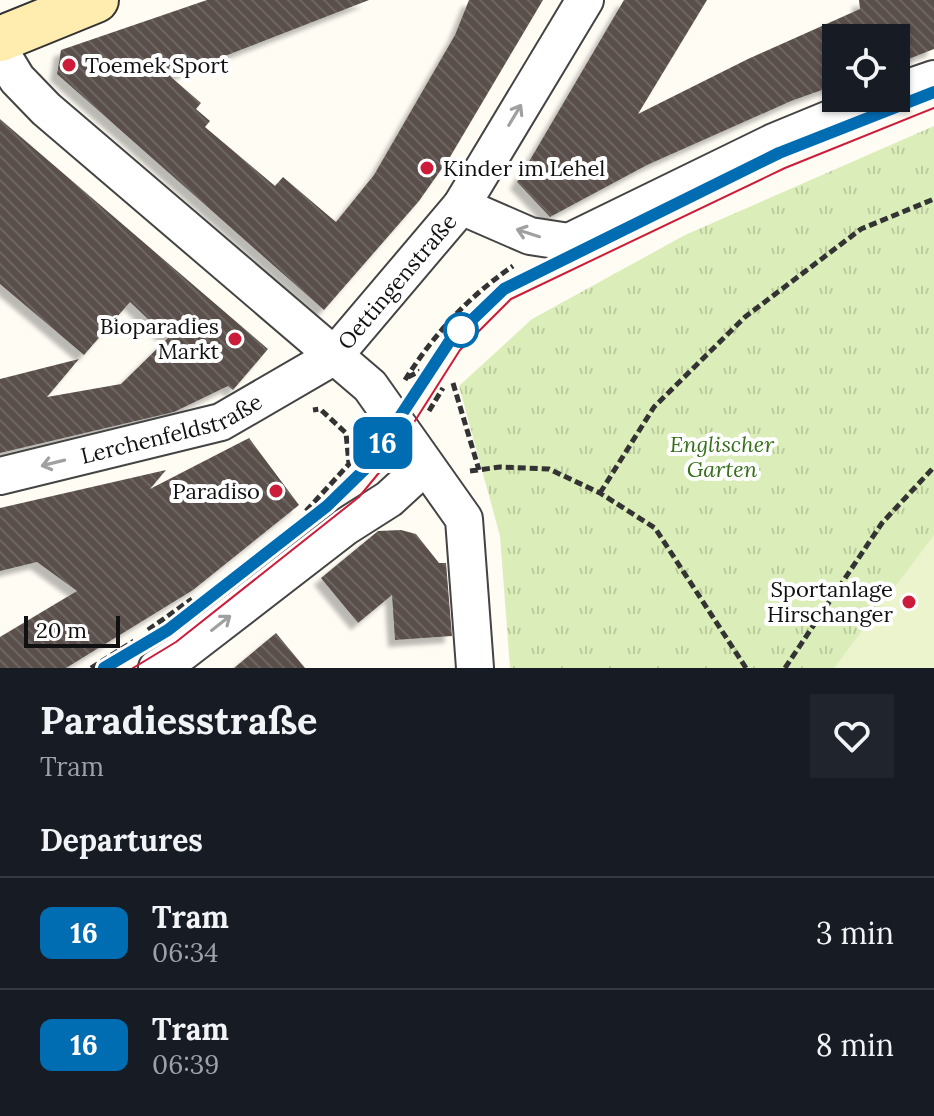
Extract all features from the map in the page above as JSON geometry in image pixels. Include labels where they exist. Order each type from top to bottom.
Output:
[{"type":"main road","points":[[0,39],[96,0]]},
{"type":"street","name":"Oettingenstraße","points":[[475,668],[464,519],[370,386],[333,357],[461,206],[585,0]]},
{"type":"street","points":[[0,51],[17,79],[46,109],[333,357]]},
{"type":"street","points":[[910,87],[934,79]]},
{"type":"street","points":[[461,206],[530,236],[569,242],[774,142],[847,112]]},
{"type":"street","name":"Lerchenfeldstraße","points":[[0,476],[221,422],[333,357]]},
{"type":"street","points":[[157,668],[183,652],[345,527],[389,499],[425,466]]},
{"type":"path","points":[[600,493],[654,407],[745,317],[861,229],[934,199]]},
{"type":"path","points":[[407,377],[420,371]]},
{"type":"path","points":[[453,383],[479,470]]},
{"type":"path","points":[[304,513],[349,464],[346,433],[320,409],[309,411]]},
{"type":"path","points":[[500,467],[549,469],[600,493],[655,528],[746,668]]},
{"type":"path","points":[[785,668],[882,523],[934,467]]},
{"type":"green space","name":"Englischer Garten","points":[[934,126],[934,668],[510,668],[500,536],[459,386],[532,319],[685,235]]},
{"type":"green space","name":"Sportanlage Hirschanger","points":[[934,535],[934,668],[834,668]]},
{"type":"building","points":[[207,0],[369,0],[171,77],[201,103],[196,109],[210,121],[205,127],[275,186],[283,177],[336,222],[374,175],[455,35],[469,0],[543,0],[450,157],[419,201],[324,310],[57,74],[61,50]]},
{"type":"building","points":[[624,0],[707,0],[638,114],[822,26],[822,90],[647,165],[550,217],[517,182]]},
{"type":"building","points":[[859,0],[934,0],[934,49],[910,58],[910,24],[826,24],[860,9]]},
{"type":"building","points":[[0,119],[268,349],[233,390],[228,386],[174,412],[0,453],[0,379],[79,359],[47,397],[121,384],[168,338],[130,302],[84,355],[0,284]]},
{"type":"building","points":[[249,438],[299,505],[193,590],[66,668],[0,668],[0,637],[77,591],[37,562],[0,571],[0,508],[166,470],[150,489]]},
{"type":"building","points":[[401,530],[416,534],[439,563],[446,563],[452,636],[395,640],[392,595],[358,623],[321,578],[378,531]]},
{"type":"building","points":[[276,633],[305,668],[234,668]]},
{"type":"tram line","points":[[104,668],[168,630],[327,506],[367,467],[449,342],[504,289],[779,153],[934,92]]},
{"type":"tram line","name":"16","points":[[104,668],[168,630],[348,487],[367,467],[449,342],[504,289],[779,153],[845,124],[934,92]]},
{"type":"tram line","points":[[133,668],[176,642],[359,497],[392,457],[460,350],[511,299],[785,168],[934,108]]},
{"type":"place","name":"Toemek Sport","points":[[69,65]]},
{"type":"place","name":"Kinder im Lehel","points":[[427,168]]},
{"type":"place","name":"Bioparadies Markt","points":[[235,339]]},
{"type":"place","name":"Paradiso","points":[[276,491]]},
{"type":"place","name":"Sportanlage Hirschanger","points":[[909,602]]}]
